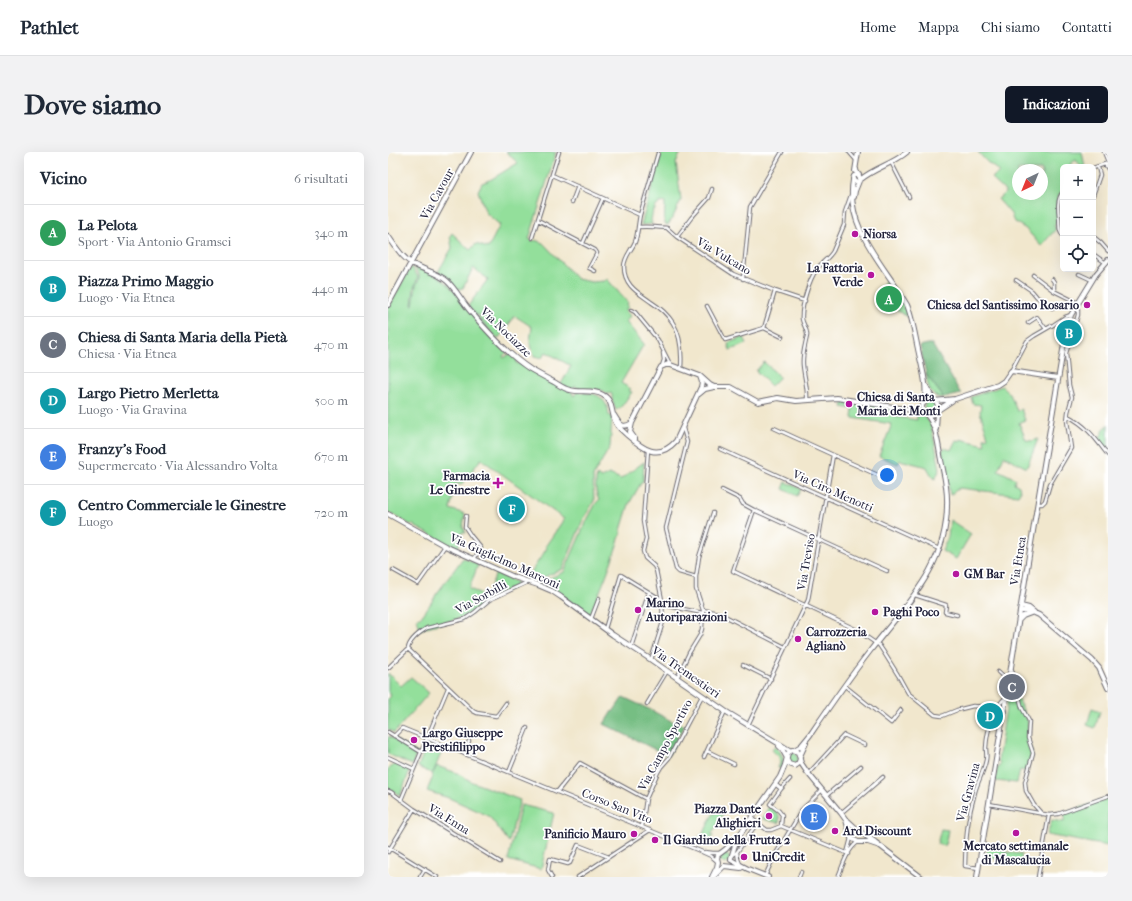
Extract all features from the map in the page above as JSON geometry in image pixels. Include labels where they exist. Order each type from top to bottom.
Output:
[{"type":"main road","name":"Via Cavour","points":[[410,263],[410,260],[420,245],[471,152]]},
{"type":"main road","points":[[780,777],[788,753],[801,746],[810,735],[844,685],[915,595],[929,573],[944,536],[948,506],[946,483],[936,433],[931,420],[922,408],[926,395],[925,381],[911,318],[906,304],[864,237],[856,221],[851,194],[858,152]]},
{"type":"main road","points":[[853,178],[856,182],[907,152]]},
{"type":"main road","points":[[853,206],[855,191],[859,179],[856,169]]},
{"type":"main road","name":"Via Nociazze","points":[[388,236],[410,263],[436,274],[449,282],[464,304],[478,320],[503,346],[526,366],[569,390],[590,392],[603,395],[608,399],[614,421],[620,429],[632,440],[648,450]]},
{"type":"main road","name":"Via Etnea","points":[[977,877],[1065,338],[1072,315],[1092,280],[1107,261]]},
{"type":"main road","points":[[388,305],[410,263]]},
{"type":"main road","points":[[638,443],[630,432],[632,423],[661,367],[666,364],[671,364],[698,375],[706,383],[714,387]]},
{"type":"main road","points":[[698,395],[705,389],[714,387],[731,387],[758,402],[778,398],[807,400],[837,398],[911,410],[932,415],[955,399],[998,385],[1004,381],[1011,371],[1058,378]]},
{"type":"main road","points":[[648,450],[659,451],[667,448],[676,441],[698,395],[701,384],[698,375]]},
{"type":"main road","points":[[925,381],[929,391],[938,405],[936,433]]},
{"type":"main road","points":[[911,410],[919,408],[929,400],[955,399]]},
{"type":"main road","points":[[613,413],[618,422],[623,426],[628,426],[632,423]]},
{"type":"main road","name":"Via Guglielmo Marconi","points":[[388,514],[445,546],[516,578],[552,591],[591,619]]},
{"type":"main road","points":[[1021,608],[1029,608],[1047,621],[1096,664],[1102,673],[1108,688]]},
{"type":"main road","points":[[1018,622],[1023,616],[1034,613]]},
{"type":"main road","name":"Via Tremestieri","points":[[591,619],[702,696],[771,740]]},
{"type":"main road","points":[[713,877],[730,863],[735,844],[741,833],[780,777],[787,769],[798,764],[810,735]]},
{"type":"main road","points":[[771,740],[798,752],[807,773]]},
{"type":"main road","points":[[771,740],[782,749],[789,764],[801,768],[807,773],[842,814],[860,832],[865,838],[864,841],[860,842]]},
{"type":"main road","points":[[842,814],[848,824],[851,837],[860,842],[872,843],[880,846]]},
{"type":"main road","points":[[851,837],[854,831],[860,832],[921,877]]},
{"type":"main road","points":[[713,877],[717,867],[718,856],[741,833]]},
{"type":"main road","points":[[721,852],[728,853],[731,858],[740,865],[764,876]]},
{"type":"main road","points":[[718,862],[720,865],[748,869]]},
{"type":"street","points":[[532,238],[559,152]]},
{"type":"street","points":[[743,279],[750,207],[782,152]]},
{"type":"street","points":[[849,152],[857,160]]},
{"type":"street","points":[[1104,152],[1108,169]]},
{"type":"street","points":[[658,153],[640,215],[634,243],[625,260],[624,274],[629,283],[637,292],[656,306],[674,324],[679,341],[681,368]]},
{"type":"street","points":[[891,162],[909,197]]},
{"type":"street","points":[[1096,187],[1100,176],[1098,166],[1107,163]]},
{"type":"street","points":[[552,175],[640,215]]},
{"type":"street","points":[[572,202],[578,186]]},
{"type":"street","points":[[677,237],[691,218],[709,198],[712,189]]},
{"type":"street","points":[[807,400],[808,392],[805,383],[802,360],[807,336],[802,318],[804,301],[813,274],[833,251],[844,225],[845,212],[851,194]]},
{"type":"street","points":[[1060,197],[1058,209],[1060,232]]},
{"type":"street","points":[[582,243],[603,198]]},
{"type":"street","points":[[538,220],[597,251],[589,268],[595,271]]},
{"type":"street","name":"Via Vulcano","points":[[638,227],[651,226],[667,228],[677,237],[733,274],[804,301]]},
{"type":"street","points":[[1096,239],[1108,251]]},
{"type":"street","points":[[1096,256],[1107,261]]},
{"type":"street","points":[[1079,274],[1092,280]]},
{"type":"street","points":[[1033,275],[1054,291],[1079,303]]},
{"type":"street","points":[[1052,279],[1054,282],[1054,291]]},
{"type":"street","points":[[1016,280],[1052,308],[1064,304],[1078,310],[1078,315],[1066,352],[1069,385],[1072,397],[1067,421],[1071,448],[1050,484],[1042,504],[1038,504]]},
{"type":"street","points":[[764,328],[775,291]]},
{"type":"street","points":[[707,306],[725,340],[764,328],[782,337]]},
{"type":"street","points":[[631,310],[654,334],[671,364]]},
{"type":"street","points":[[1011,371],[1027,341],[1065,317],[1072,315]]},
{"type":"street","points":[[1028,323],[1037,317],[1046,329]]},
{"type":"street","points":[[661,367],[664,360],[663,348]]},
{"type":"street","points":[[1068,416],[1084,426],[1108,454]]},
{"type":"street","points":[[682,427],[687,442],[666,528],[676,569],[679,572],[696,577]]},
{"type":"street","points":[[774,428],[882,477]]},
{"type":"street","name":"Via Ciro Menotti","points":[[720,449],[940,549]]},
{"type":"street","points":[[648,450],[643,521],[646,539],[643,550],[645,558],[654,566],[656,570],[663,605],[663,622],[651,660]]},
{"type":"street","name":"Via Treviso","points":[[748,725],[806,605],[810,591],[833,455]]},
{"type":"street","points":[[722,490],[740,499],[743,504],[754,510],[887,571]]},
{"type":"street","points":[[754,510],[733,571],[855,629],[876,643],[883,651],[908,693],[935,715],[942,716],[973,706],[988,707],[996,711],[1006,697]]},
{"type":"street","points":[[677,678],[688,653],[702,630],[703,612],[696,588],[696,577],[699,557],[713,514]]},
{"type":"street","points":[[466,516],[464,527],[481,548],[473,559]]},
{"type":"street","points":[[393,570],[418,584],[445,546]]},
{"type":"street","points":[[604,629],[621,575],[662,600]]},
{"type":"street","name":"Via Sorbilli","points":[[388,668],[408,650],[408,646],[422,631],[427,628],[465,619],[489,600],[529,582]]},
{"type":"street","points":[[631,647],[649,592]]},
{"type":"street","points":[[915,595],[946,605],[945,612],[957,615]]},
{"type":"street","points":[[591,619],[599,598]]},
{"type":"street","points":[[663,605],[703,612],[719,613],[785,647]]},
{"type":"street","points":[[408,650],[470,709],[477,713],[496,716],[506,703]]},
{"type":"street","points":[[743,665],[771,679]]},
{"type":"street","points":[[1011,667],[1022,708],[1029,721],[1028,738],[1033,753],[1025,782],[1026,791],[1034,805],[1042,814]]},
{"type":"street","points":[[647,704],[667,671]]},
{"type":"street","points":[[998,672],[1009,681]]},
{"type":"street","points":[[844,685],[891,723],[901,710]]},
{"type":"street","points":[[402,800],[448,688]]},
{"type":"street","name":"Via Campo Sportivo","points":[[642,827],[646,799],[661,767],[669,758],[702,696]]},
{"type":"street","points":[[704,757],[725,711]]},
{"type":"street","name":"Via Gravina","points":[[979,868],[965,866],[966,837],[975,792],[986,762],[989,726],[996,711]]},
{"type":"street","name":"Corso San Vito","points":[[394,736],[402,728],[700,851]]},
{"type":"street","points":[[509,772],[527,728]]},
{"type":"street","points":[[388,732],[421,752]]},
{"type":"street","points":[[807,773],[844,735],[865,745]]},
{"type":"street","points":[[464,754],[469,741]]},
{"type":"street","points":[[707,751],[734,764]]},
{"type":"street","points":[[388,757],[414,769]]},
{"type":"street","points":[[558,792],[580,763],[646,799]]},
{"type":"street","points":[[826,795],[861,766]]},
{"type":"street","points":[[842,814],[883,777]]},
{"type":"street","points":[[782,826],[782,815],[770,804],[790,779]]},
{"type":"street","points":[[775,784],[781,789]]},
{"type":"street","points":[[764,876],[802,810],[822,790]]},
{"type":"street","name":"Via Enna","points":[[388,791],[414,809],[500,862]]},
{"type":"street","points":[[989,804],[1049,815],[1058,814],[1108,796]]},
{"type":"street","points":[[388,852],[389,848],[414,809]]},
{"type":"street","points":[[1038,877],[1049,815]]},
{"type":"street","points":[[751,818],[767,830],[782,826],[848,853]]},
{"type":"street","points":[[731,858],[737,852],[757,823]]},
{"type":"street","points":[[578,877],[650,830]]},
{"type":"street","points":[[838,877],[848,853],[851,837]]},
{"type":"street","points":[[848,853],[860,842]]},
{"type":"street","points":[[552,877],[548,870],[550,859],[568,864],[570,863],[578,845],[609,857]]},
{"type":"street","points":[[389,848],[438,877]]},
{"type":"street","points":[[700,851],[713,853],[721,852]]},
{"type":"street","points":[[700,851],[711,856],[718,862]]},
{"type":"street","points":[[737,852],[740,865]]},
{"type":"street","points":[[420,877],[425,869]]},
{"type":"street","points":[[799,877],[801,872]]},
{"type":"green space","points":[[506,152],[556,152],[529,239],[543,243],[577,279],[592,282],[604,281],[607,279],[628,303],[627,305],[629,307],[625,310],[630,316],[626,322],[644,344],[621,383],[631,389],[629,391],[632,392],[621,407],[616,410],[611,393],[608,394],[601,390],[577,388],[575,386],[573,389],[570,389],[561,384],[571,366],[546,352],[542,358],[534,356],[530,341],[532,327],[515,316],[498,339],[479,318],[480,316],[476,315],[468,306],[488,279],[473,268],[463,288],[456,290],[449,280],[438,272],[452,248],[450,236],[452,233],[470,250],[476,244],[488,248],[500,225],[486,213],[478,191],[482,183],[490,180],[518,163]]},
{"type":"green space","points":[[662,152],[681,152],[676,163],[681,200],[668,225],[665,224],[665,202],[659,203],[655,207],[655,210],[653,210],[651,220],[652,224],[641,225]]},
{"type":"green space","points":[[978,152],[1082,152],[1084,164],[1079,164],[1076,160],[1070,164],[1060,164],[1060,193],[1057,200],[1058,221],[1054,225],[1056,229],[1041,246],[1026,229],[1013,220],[1011,214],[998,199],[1005,193],[1005,191],[991,178],[1000,172],[988,163]]},
{"type":"green space","points":[[412,267],[418,277],[414,288],[412,305],[416,285],[419,279],[419,275],[415,267],[434,274],[448,284],[507,352],[503,356],[504,358],[509,354],[517,360],[516,363],[572,392],[574,396],[577,392],[593,394],[601,398],[607,406],[608,413],[612,419],[610,447],[594,474],[594,501],[582,522],[563,569],[535,581],[527,578],[547,548],[545,547],[564,519],[481,459],[461,485],[456,483],[450,509],[465,514],[463,527],[466,533],[462,532],[458,549],[388,512],[388,308]]},
{"type":"green space","points":[[885,281],[890,284],[898,295],[908,317],[876,298]]},
{"type":"green space","points":[[744,337],[747,344],[730,350],[728,343]]},
{"type":"green space","points":[[932,344],[961,394],[944,398],[926,374],[920,346]]},
{"type":"green space","points":[[764,362],[780,377],[771,386],[756,371]]},
{"type":"green space","points":[[926,374],[944,398],[932,394]]},
{"type":"green space","points":[[1002,386],[1010,394],[1017,411],[1021,409],[1025,420],[1019,423],[1026,440],[1032,441],[1038,439],[1027,467],[1004,456],[998,470],[1016,479],[1014,483],[1019,486],[1020,492],[1018,495],[959,488],[950,495],[942,451],[944,448],[951,450],[956,440],[960,441],[960,439],[985,445],[984,438],[988,437],[980,412],[981,405],[973,404],[971,397]]},
{"type":"green space","points":[[844,401],[892,409],[892,416],[917,420],[917,413],[926,418],[931,425],[940,469],[935,479],[927,467],[900,460],[898,464],[879,456],[892,424],[852,418],[853,409],[842,407]]},
{"type":"green space","points":[[930,401],[934,403],[936,407],[934,411],[930,413],[926,411],[924,407],[926,403]]},
{"type":"green space","points":[[1108,424],[1108,452],[1099,440]]},
{"type":"green space","points":[[644,462],[643,481],[629,504],[610,564],[589,615],[558,593],[538,583],[564,572],[584,526],[586,525],[585,524],[599,500],[596,488],[597,475],[601,478],[609,474],[621,479]]},
{"type":"green space","points":[[786,482],[801,489],[797,496],[783,489]]},
{"type":"green space","points":[[950,520],[971,534],[956,559],[942,551],[948,537]]},
{"type":"green space","points":[[463,558],[478,565],[469,589],[487,596],[496,573],[518,583],[515,586],[486,600],[465,617],[420,630],[417,618],[422,616]]},
{"type":"green space","points":[[388,673],[401,686],[411,677],[429,693],[394,733],[388,729],[388,699],[391,696],[388,692]]},
{"type":"green space","points":[[1008,696],[1019,700],[1028,722],[1027,737],[1032,753],[1026,771],[1020,770],[1017,783],[995,781],[997,768],[999,767],[1000,762],[998,761]]},
{"type":"green space","points":[[623,697],[673,722],[674,721],[685,726],[680,734],[677,735],[678,739],[668,756],[604,724]]},
{"type":"green space","points":[[1092,708],[1100,711],[1095,728],[1087,725]]},
{"type":"green space","points":[[389,736],[417,753],[412,765],[388,754]]},
{"type":"green space","points":[[427,745],[442,751],[433,773],[437,766],[457,773],[472,782],[520,800],[509,842],[489,816],[449,798],[427,791],[433,774],[418,767]]},
{"type":"green space","points":[[775,746],[782,756],[782,768],[778,768],[780,763],[779,757],[772,750]]},
{"type":"green space","points":[[791,753],[796,753],[798,759],[795,763],[792,763],[789,759]]},
{"type":"green space","points":[[396,764],[410,770],[400,796],[388,789],[388,769]]},
{"type":"green space","points":[[1108,798],[1108,846],[1047,835],[1052,820],[1064,822],[1065,813]]},
{"type":"green space","points":[[521,805],[554,813],[541,869],[508,860]]},
{"type":"green space","points":[[769,807],[778,813],[779,823],[763,819],[763,816]]},
{"type":"green space","points":[[717,811],[723,814],[711,834],[713,835],[710,842],[697,838],[704,833],[711,817]]},
{"type":"green space","points":[[941,829],[948,830],[945,846],[937,844]]},
{"type":"green space","points":[[988,848],[1006,851],[1004,860],[986,857]]},
{"type":"green space","points":[[1007,852],[1022,854],[1020,863],[1006,860]]},
{"type":"green space","points":[[725,854],[730,859],[725,864],[720,859]]},
{"type":"place","name":"Niorsa","points":[[855,234]]},
{"type":"place","name":"La Fattoria Verde","points":[[871,275]]},
{"type":"place","name":"La Pelota","points":[[889,299]]},
{"type":"place","name":"Chiesa del Santissimo Rosario","points":[[1087,305]]},
{"type":"place","name":"Piazza Primo Maggio","points":[[1069,333]]},
{"type":"place","name":"Chiesa di Santa Maria dei Monti","points":[[849,404]]},
{"type":"place","name":"Farmacia Le Ginestre","points":[[498,483]]},
{"type":"place","name":"Centro Commerciale le Ginestre","points":[[512,509]]},
{"type":"place","name":"GM Bar","points":[[956,574]]},
{"type":"place","name":"Marino Autoriparazioni","points":[[638,610]]},
{"type":"place","name":"Paghi Poco","points":[[875,612]]},
{"type":"place","name":"Carrozzeria Aglianò","points":[[798,639]]},
{"type":"place","name":"Chiesa di Santa Maria della Pietà","points":[[1012,687]]},
{"type":"place","name":"Largo Pietro Merletta","points":[[990,716]]},
{"type":"place","name":"Largo Giuseppe Prestifilippo","points":[[414,740]]},
{"type":"place","name":"Piazza Dante Alighieri","points":[[769,816]]},
{"type":"place","name":"Franzy's Food","points":[[814,817]]},
{"type":"place","name":"Ard Discount","points":[[835,831]]},
{"type":"place","name":"Mercato settimanale di Mascalucia","points":[[1016,833]]},
{"type":"place","name":"Panificio Mauro","points":[[634,834]]},
{"type":"place","name":"Il Giardino della Frutta 2","points":[[655,840]]},
{"type":"place","name":"UniCredit","points":[[744,857]]}]
